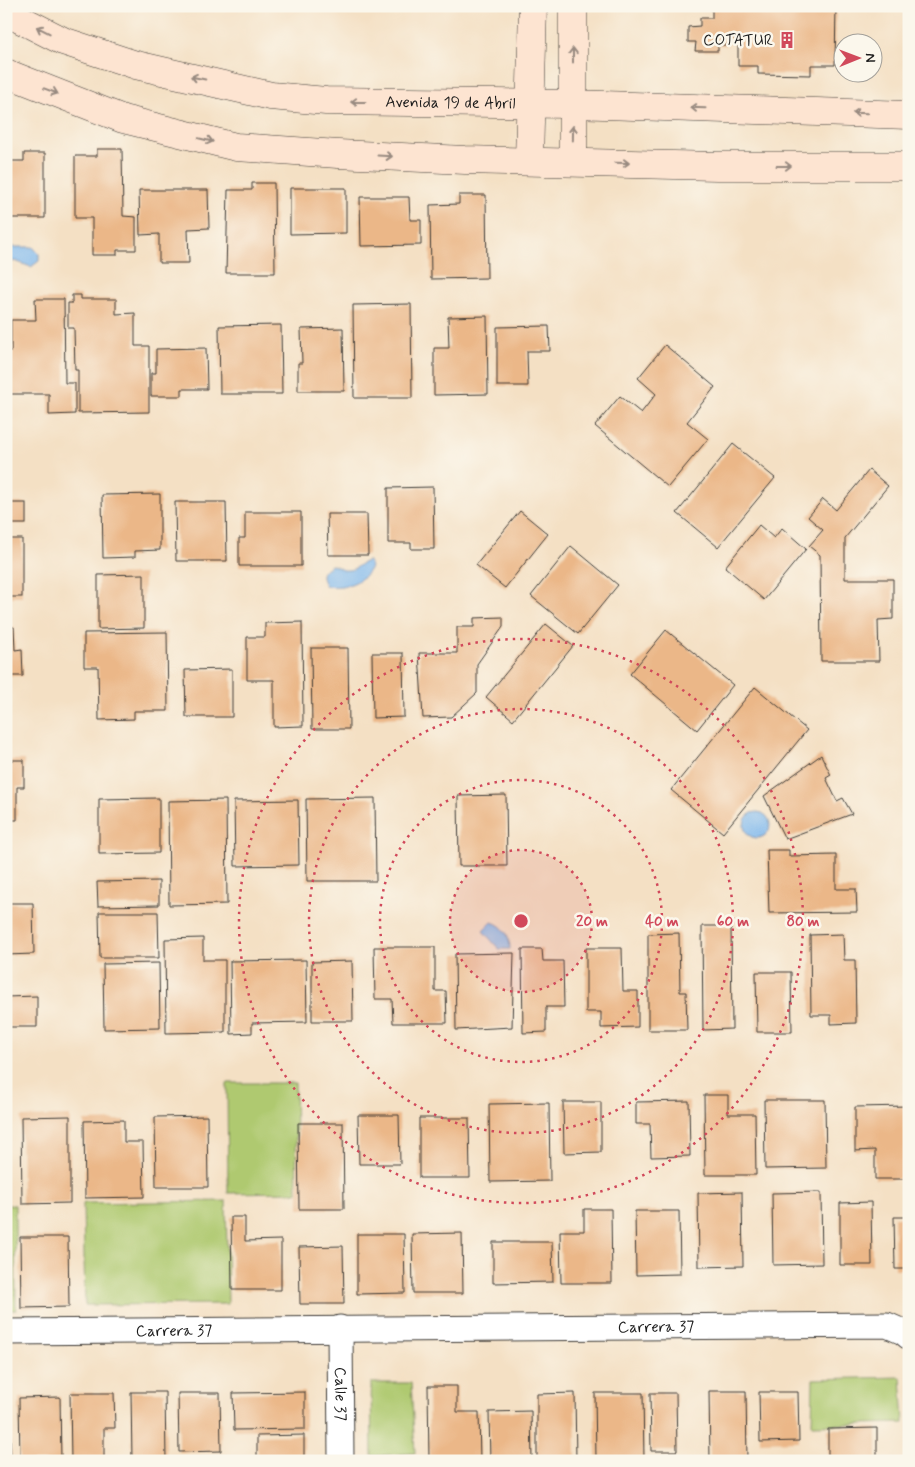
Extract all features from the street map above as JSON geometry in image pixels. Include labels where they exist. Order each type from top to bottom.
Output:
[{"type":"main road","points":[[529,161],[533,6]]},
{"type":"main road","points":[[573,6],[573,162]]},
{"type":"main road","name":"Avenida 19 de Abril","points":[[6,12],[63,41],[136,65],[271,96],[326,102],[529,103],[909,115]]},
{"type":"main road","points":[[6,73],[123,119],[236,147],[338,154],[529,161],[716,166],[909,166]]},
{"type":"street","name":"Carrera 37","points":[[6,1332],[887,1325],[909,1337]]},
{"type":"street","name":"Calle 37","points":[[340,1328],[342,1461]]},
{"type":"green space","points":[[227,1083],[295,1083],[297,1192],[228,1193]]},
{"type":"green space","points":[[226,1201],[228,1304],[85,1305],[83,1203]]},
{"type":"green space","points":[[6,1205],[15,1205],[16,1310],[6,1310]]},
{"type":"green space","points":[[901,1377],[904,1423],[812,1425],[813,1379]]},
{"type":"green space","points":[[371,1383],[411,1383],[415,1453],[372,1456]]},
{"type":"water","points":[[6,247],[33,247],[39,254],[39,261],[31,267],[15,261],[6,264]]},
{"type":"water","points":[[368,561],[371,567],[358,581],[346,585],[326,586],[322,576],[325,569],[332,565],[343,570],[351,570]]},
{"type":"water","points":[[757,812],[766,816],[770,825],[766,834],[757,838],[748,834],[744,825],[748,816]]},
{"type":"water","points":[[492,922],[506,932],[510,949],[499,949],[483,931]]},
{"type":"building","name":"COTATUR","points":[[723,6],[836,6],[836,32],[832,32],[832,65],[811,65],[811,75],[758,74],[758,66],[738,66],[738,38],[729,38],[728,45],[718,45],[718,51],[695,51],[696,42],[688,42],[688,27],[700,26],[700,18],[712,18],[712,8],[723,8]]},
{"type":"building","points":[[97,149],[122,149],[123,216],[136,217],[136,250],[117,250],[117,255],[92,255],[92,218],[75,218],[75,156],[97,156]]},
{"type":"building","points":[[24,153],[45,153],[45,218],[6,218],[6,161],[24,161]]},
{"type":"building","points":[[252,183],[274,183],[275,273],[226,273],[228,190],[252,190]]},
{"type":"building","points":[[290,188],[346,188],[346,233],[290,234]]},
{"type":"building","points":[[139,190],[208,190],[209,228],[188,229],[189,263],[159,263],[159,234],[140,235]]},
{"type":"building","points":[[459,195],[486,195],[487,278],[431,279],[430,205],[459,204]]},
{"type":"building","points":[[360,197],[409,197],[410,220],[421,220],[421,245],[361,246]]},
{"type":"building","points":[[72,295],[81,295],[81,299],[116,299],[116,314],[135,313],[135,346],[149,346],[149,412],[78,413],[78,370],[75,370],[74,328],[68,328],[68,303],[72,303]]},
{"type":"building","points":[[35,299],[64,299],[65,383],[75,383],[75,414],[49,415],[49,394],[6,394],[6,351],[11,351],[11,320],[36,320]]},
{"type":"building","points":[[411,304],[412,398],[354,398],[353,305]]},
{"type":"building","points":[[487,316],[488,394],[434,395],[434,348],[449,348],[448,317]]},
{"type":"building","points":[[281,325],[282,394],[220,394],[219,326]]},
{"type":"building","points":[[549,326],[550,351],[527,351],[528,386],[497,386],[497,327]]},
{"type":"building","points":[[343,328],[344,391],[298,391],[298,363],[302,363],[301,329]]},
{"type":"building","points":[[665,345],[715,387],[687,422],[708,439],[668,487],[595,426],[620,396],[641,413],[656,394],[638,378]]},
{"type":"building","points":[[206,348],[207,389],[182,389],[182,396],[151,396],[151,373],[156,373],[156,349]]},
{"type":"building","points":[[733,444],[775,478],[718,547],[677,513]]},
{"type":"building","points":[[869,470],[888,486],[845,538],[845,579],[893,579],[893,619],[878,620],[879,661],[821,661],[820,555],[809,546],[823,530],[808,517],[823,499],[836,510]]},
{"type":"building","points":[[433,487],[434,549],[411,549],[411,543],[388,543],[388,488]]},
{"type":"building","points":[[160,494],[160,550],[135,551],[135,557],[103,558],[102,495]]},
{"type":"building","points":[[175,502],[226,502],[227,561],[176,561]]},
{"type":"building","points":[[6,503],[26,503],[26,524],[6,524]]},
{"type":"building","points":[[520,511],[548,534],[505,588],[476,565]]},
{"type":"building","points":[[245,512],[301,512],[301,566],[239,566],[239,538],[245,538]]},
{"type":"building","points":[[327,514],[367,514],[368,555],[328,555]]},
{"type":"building","points":[[759,525],[774,538],[782,528],[806,549],[764,600],[725,567]]},
{"type":"building","points":[[6,539],[22,539],[22,597],[6,597]]},
{"type":"building","points":[[571,546],[618,585],[578,634],[531,596]]},
{"type":"building","points":[[144,574],[144,628],[98,629],[98,575]]},
{"type":"building","points":[[503,617],[503,627],[477,664],[477,693],[451,717],[423,718],[419,653],[457,653],[457,627],[474,627],[474,618]]},
{"type":"building","points":[[302,622],[303,726],[274,727],[274,680],[247,680],[247,637],[265,637],[265,623]]},
{"type":"building","points":[[546,624],[573,646],[513,720],[486,697]]},
{"type":"building","points":[[6,627],[14,627],[15,650],[22,649],[23,676],[6,676]]},
{"type":"building","points":[[666,630],[733,685],[697,730],[630,674]]},
{"type":"building","points":[[167,632],[168,711],[134,711],[134,719],[99,720],[98,667],[84,667],[84,633]]},
{"type":"building","points":[[311,648],[348,648],[349,729],[312,729]]},
{"type":"building","points":[[372,653],[403,653],[404,717],[373,718]]},
{"type":"building","points":[[232,669],[232,717],[186,717],[185,670]]},
{"type":"building","points":[[755,687],[807,730],[723,833],[671,790]]},
{"type":"building","points":[[821,755],[831,775],[826,778],[837,801],[843,798],[852,814],[785,839],[764,796]]},
{"type":"building","points":[[6,760],[24,760],[24,787],[17,787],[17,820],[6,820]]},
{"type":"building","points":[[506,795],[507,866],[459,866],[458,796]]},
{"type":"building","points":[[159,798],[159,853],[99,854],[99,799]]},
{"type":"building","points":[[375,798],[376,881],[307,881],[306,799]]},
{"type":"building","points":[[226,800],[227,904],[169,905],[168,801]]},
{"type":"building","points":[[298,800],[299,865],[235,866],[234,801]]},
{"type":"building","points":[[6,827],[8,827],[9,890],[6,890]]},
{"type":"building","points":[[767,850],[789,850],[789,856],[836,855],[836,889],[856,889],[857,912],[769,913]]},
{"type":"building","points":[[159,881],[159,905],[98,906],[97,882]]},
{"type":"building","points":[[6,903],[33,903],[34,954],[6,955]]},
{"type":"building","points":[[99,912],[158,912],[159,958],[100,958]]},
{"type":"building","points":[[702,926],[731,926],[732,1029],[703,1030]]},
{"type":"building","points":[[679,933],[680,992],[686,992],[687,1030],[648,1030],[648,934]]},
{"type":"building","points":[[843,934],[844,960],[855,960],[856,1023],[831,1024],[831,1015],[811,1015],[810,935]]},
{"type":"building","points":[[203,938],[203,960],[225,960],[225,1032],[166,1033],[165,939]]},
{"type":"building","points":[[374,947],[435,947],[435,991],[446,991],[447,1023],[393,1023],[392,999],[375,999]]},
{"type":"building","points":[[586,948],[622,948],[623,991],[638,991],[638,1027],[601,1028],[601,1012],[586,1012]]},
{"type":"building","points":[[522,949],[542,949],[543,961],[563,961],[564,1007],[546,1007],[546,1032],[523,1033]]},
{"type":"building","points":[[514,953],[512,1027],[456,1030],[455,954]]},
{"type":"building","points":[[306,960],[307,1022],[252,1023],[252,1033],[231,1034],[230,961]]},
{"type":"building","points":[[352,961],[353,1021],[312,1021],[312,962]]},
{"type":"building","points":[[159,963],[160,1028],[104,1029],[103,964]]},
{"type":"building","points":[[756,972],[791,972],[792,1032],[757,1032]]},
{"type":"building","points":[[37,996],[37,1027],[6,1027],[6,997]]},
{"type":"building","points":[[704,1095],[728,1095],[728,1114],[755,1114],[756,1175],[705,1175]]},
{"type":"building","points":[[764,1100],[825,1100],[826,1168],[765,1169]]},
{"type":"building","points":[[689,1101],[690,1156],[651,1157],[650,1124],[636,1124],[636,1102]]},
{"type":"building","points":[[563,1102],[601,1102],[601,1152],[564,1153]]},
{"type":"building","points":[[549,1103],[550,1181],[490,1182],[489,1104]]},
{"type":"building","points":[[909,1106],[909,1179],[875,1179],[875,1150],[855,1151],[855,1107]]},
{"type":"building","points":[[358,1115],[399,1115],[400,1164],[359,1164]]},
{"type":"building","points":[[70,1116],[70,1203],[22,1204],[21,1117]]},
{"type":"building","points":[[207,1116],[208,1187],[156,1187],[155,1117]]},
{"type":"building","points":[[419,1118],[469,1118],[470,1178],[419,1178]]},
{"type":"building","points":[[124,1120],[124,1142],[143,1142],[144,1197],[85,1198],[84,1121]]},
{"type":"building","points":[[298,1123],[343,1123],[344,1209],[299,1209]]},
{"type":"building","points":[[742,1192],[743,1266],[699,1267],[698,1193]]},
{"type":"building","points":[[821,1192],[822,1264],[773,1265],[772,1193]]},
{"type":"building","points":[[871,1202],[872,1265],[840,1265],[840,1203]]},
{"type":"building","points":[[584,1209],[611,1209],[612,1283],[561,1283],[560,1231],[584,1231]]},
{"type":"building","points":[[635,1211],[679,1211],[680,1274],[636,1275]]},
{"type":"building","points":[[231,1217],[245,1217],[245,1241],[281,1240],[281,1290],[232,1290]]},
{"type":"building","points":[[894,1217],[909,1217],[909,1269],[895,1269]]},
{"type":"building","points":[[462,1233],[463,1293],[413,1293],[412,1234]]},
{"type":"building","points":[[357,1234],[404,1234],[405,1293],[357,1294]]},
{"type":"building","points":[[20,1237],[68,1237],[69,1307],[21,1308]]},
{"type":"building","points":[[493,1242],[552,1242],[553,1282],[493,1283]]},
{"type":"building","points":[[343,1246],[344,1304],[300,1304],[299,1247]]},
{"type":"building","points":[[428,1386],[457,1386],[457,1412],[479,1412],[480,1461],[429,1461]]},
{"type":"building","points":[[709,1391],[746,1391],[747,1461],[710,1461]]},
{"type":"building","points":[[131,1392],[165,1392],[166,1461],[132,1461]]},
{"type":"building","points":[[305,1392],[305,1429],[234,1430],[233,1393]]},
{"type":"building","points":[[759,1392],[798,1392],[799,1441],[760,1442]]},
{"type":"building","points":[[70,1393],[114,1393],[115,1428],[104,1428],[104,1461],[71,1461]]},
{"type":"building","points":[[178,1393],[220,1393],[221,1451],[179,1452]]},
{"type":"building","points":[[575,1393],[576,1461],[537,1461],[537,1394]]},
{"type":"building","points":[[595,1393],[643,1393],[644,1461],[596,1459]]},
{"type":"building","points":[[650,1393],[676,1393],[677,1451],[651,1451]]},
{"type":"building","points":[[60,1397],[61,1461],[20,1461],[19,1398]]},
{"type":"building","points":[[531,1411],[532,1461],[490,1461],[489,1412]]},
{"type":"building","points":[[6,1428],[10,1428],[11,1461],[6,1461]]},
{"type":"building","points":[[877,1428],[877,1461],[828,1461],[828,1429]]},
{"type":"building","points":[[304,1435],[304,1461],[257,1461],[257,1436]]},
{"type":"place","name":"COTATUR","points":[[787,40]]}]
